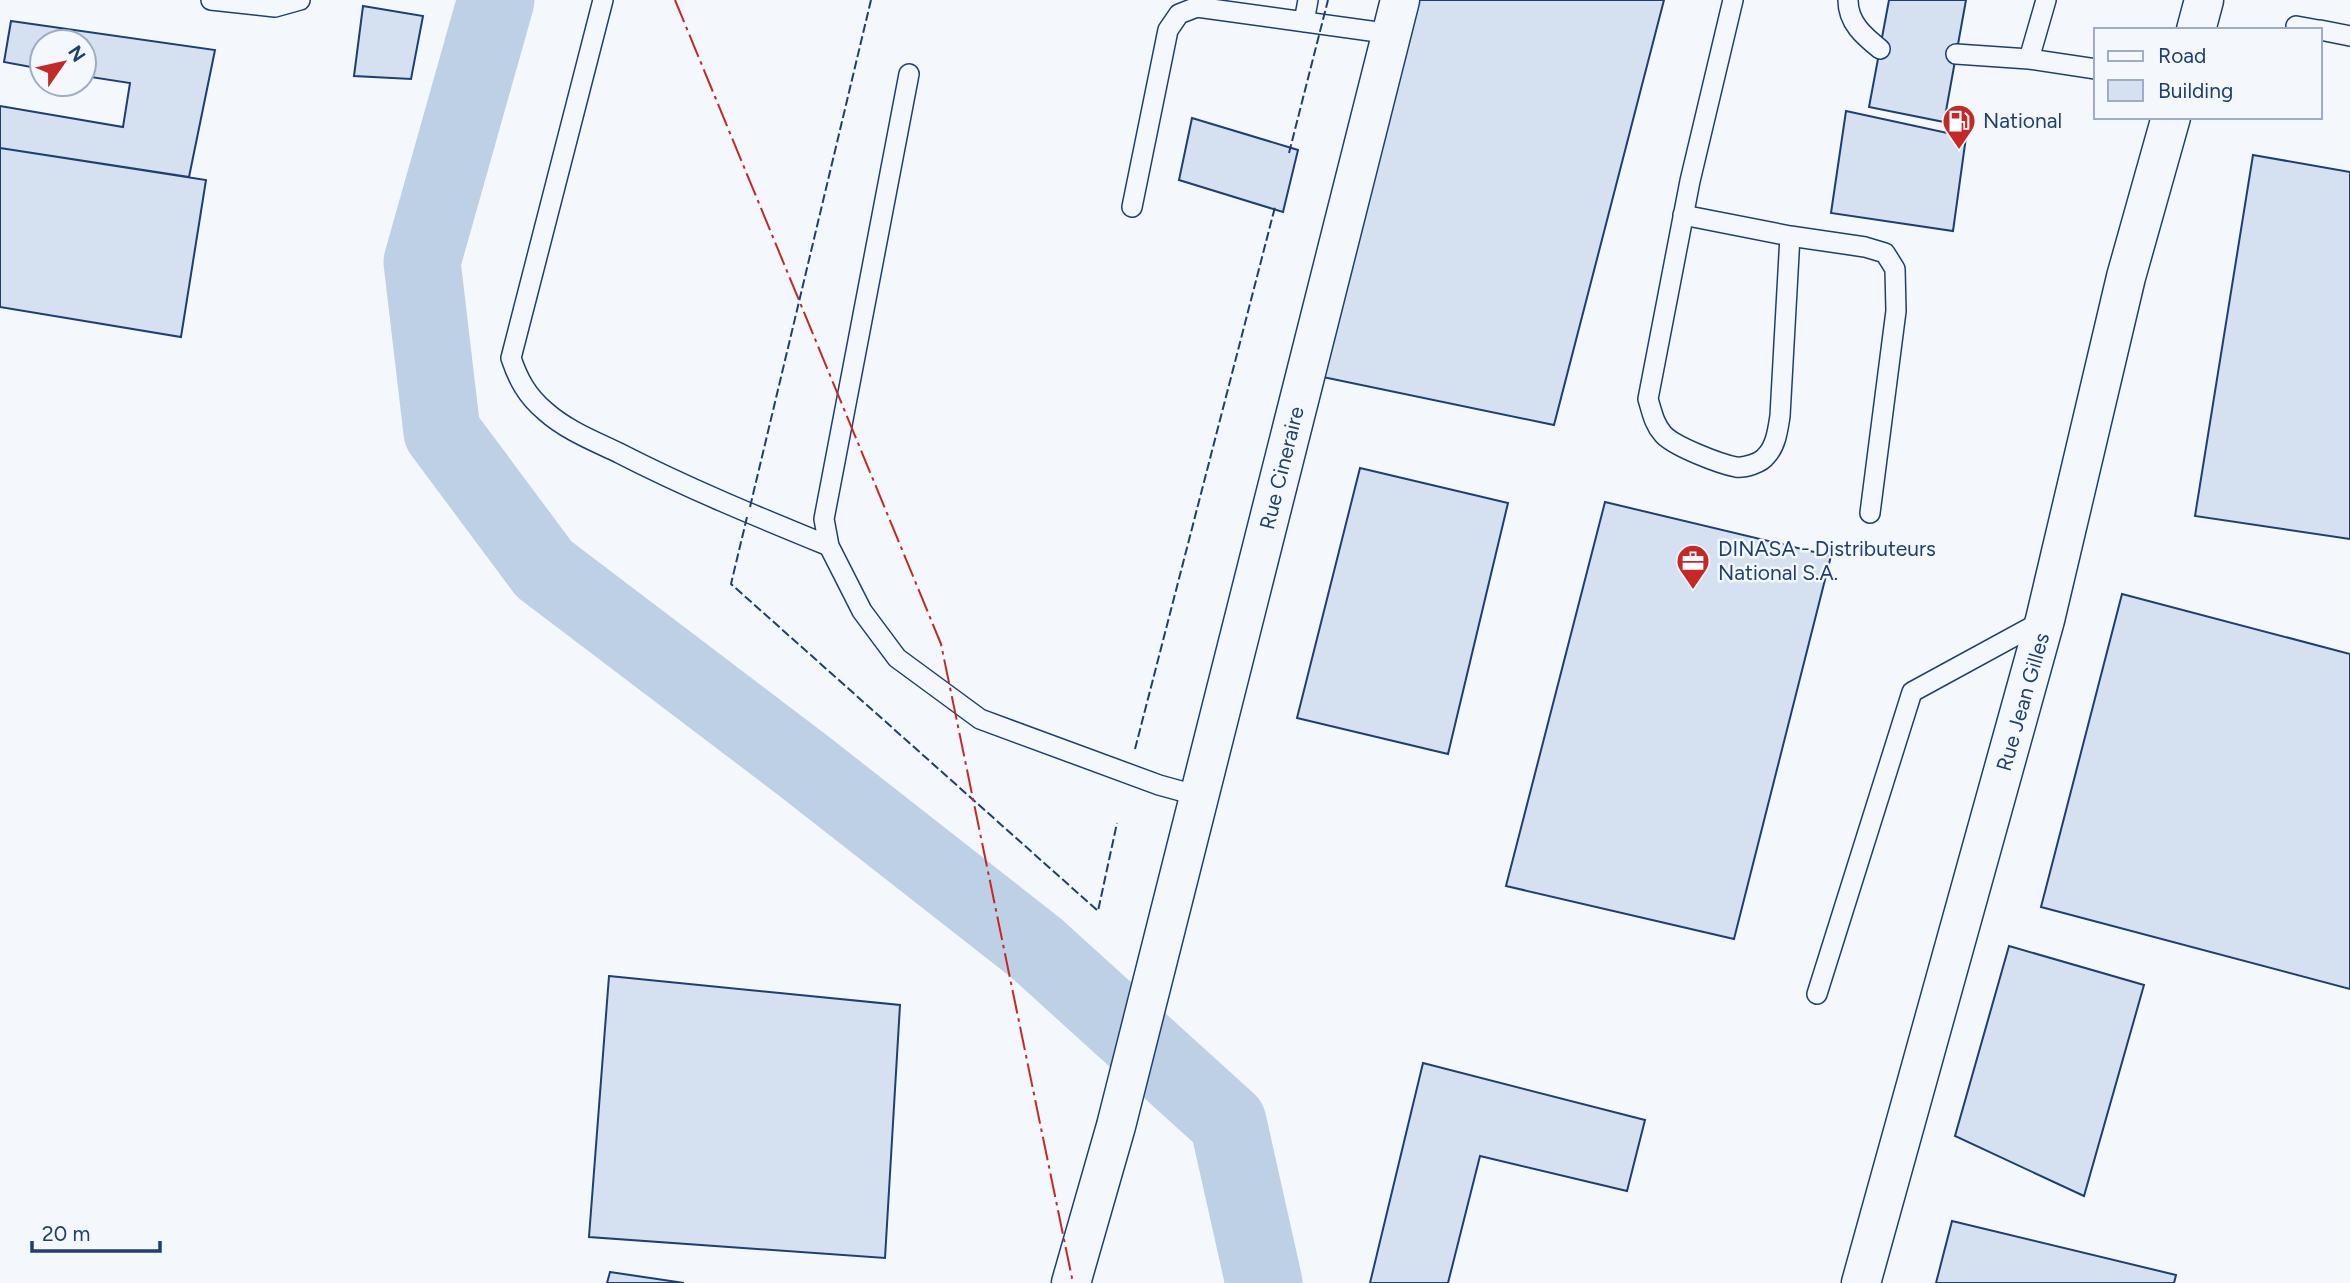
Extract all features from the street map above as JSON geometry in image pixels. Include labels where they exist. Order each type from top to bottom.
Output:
[{"type":"street","points":[[2197,28],[2204,0]]},
{"type":"street","name":"Rue Cineraire","points":[[1071,1283],[1116,1126],[1396,17]]},
{"type":"street","name":"Rue Jean Gilles","points":[[1861,1283],[2045,620],[2126,277],[2170,119]]},
{"type":"lane","points":[[211,0],[275,7],[300,0]]},
{"type":"lane","points":[[603,0],[511,358],[516,375],[526,392],[545,411],[567,427],[678,483],[829,546]]},
{"type":"lane","points":[[1304,22],[1308,0]]},
{"type":"lane","points":[[1733,0],[1683,215],[1648,399],[1655,423],[1664,436],[1679,446],[1738,467],[1753,464],[1766,457],[1776,438],[1780,416],[1790,236]]},
{"type":"lane","points":[[1848,0],[1857,31],[1880,48]]},
{"type":"lane","points":[[2029,59],[2046,0]]},
{"type":"lane","points":[[1132,207],[1168,30],[1179,14],[1197,7],[1304,22],[1396,17]]},
{"type":"lane","points":[[2296,26],[2308,28]]},
{"type":"lane","points":[[2322,31],[2350,36]]},
{"type":"lane","points":[[1956,54],[2029,59],[2094,69]]},
{"type":"lane","points":[[909,74],[824,519],[829,546],[862,611],[897,658],[980,719],[1160,785],[1199,796]]},
{"type":"lane","points":[[1683,215],[1790,236],[1865,247],[1885,253],[1895,269],[1896,311],[1870,513]]},
{"type":"lane","points":[[1817,994],[1912,692],[2045,620]]},
{"type":"building","points":[[1416,0],[1664,0],[1554,425],[1318,376]]},
{"type":"building","points":[[1889,0],[1966,0],[1944,122],[1869,107]]},
{"type":"building","points":[[363,6],[423,16],[411,79],[354,76]]},
{"type":"building","points":[[11,21],[60,28],[28,28],[28,66],[4,62]]},
{"type":"building","points":[[98,33],[215,50],[189,177],[0,148],[0,106],[123,127],[130,83],[98,78]]},
{"type":"building","points":[[1846,111],[1966,137],[1953,231],[1831,213]]},
{"type":"building","points":[[1192,118],[1298,150],[1283,212],[1179,180]]},
{"type":"building","points":[[0,148],[206,180],[181,337],[0,307]]},
{"type":"building","points":[[2253,155],[2350,172],[2350,539],[2195,516]]},
{"type":"building","points":[[1360,468],[1508,503],[1448,754],[1297,718]]},
{"type":"building","points":[[1605,502],[1831,556],[1734,939],[1506,886]]},
{"type":"building","points":[[2122,594],[2350,654],[2350,989],[2041,907]]},
{"type":"building","points":[[2009,946],[2144,985],[2084,1196],[1955,1136]]},
{"type":"building","points":[[609,976],[900,1005],[885,1258],[589,1237]]},
{"type":"building","points":[[1423,1063],[1645,1120],[1627,1191],[1480,1156],[1448,1283],[1370,1283]]},
{"type":"building","points":[[1952,1221],[2176,1275],[2174,1283],[1936,1283]]},
{"type":"building","points":[[610,1272],[684,1283],[607,1283]]},
{"type":"waterway","points":[[496,0],[422,262],[442,432],[544,569],[805,767],[1036,948],[1228,1122],[1264,1283]]},
{"type":"fence","points":[[750,507],[871,0]]},
{"type":"fence","points":[[1289,153],[1328,0]]},
{"type":"fence","points":[[1135,749],[1275,207]]},
{"type":"fence","points":[[747,517],[731,584],[1098,911],[1117,823]]},
{"type":"power","points":[[675,0],[941,644],[1073,1283]]},
{"type":"place","name":"National","points":[[1959,151]]},
{"type":"place","name":"DINASA - Distributeurs National S.A.","points":[[1693,591]]}]
